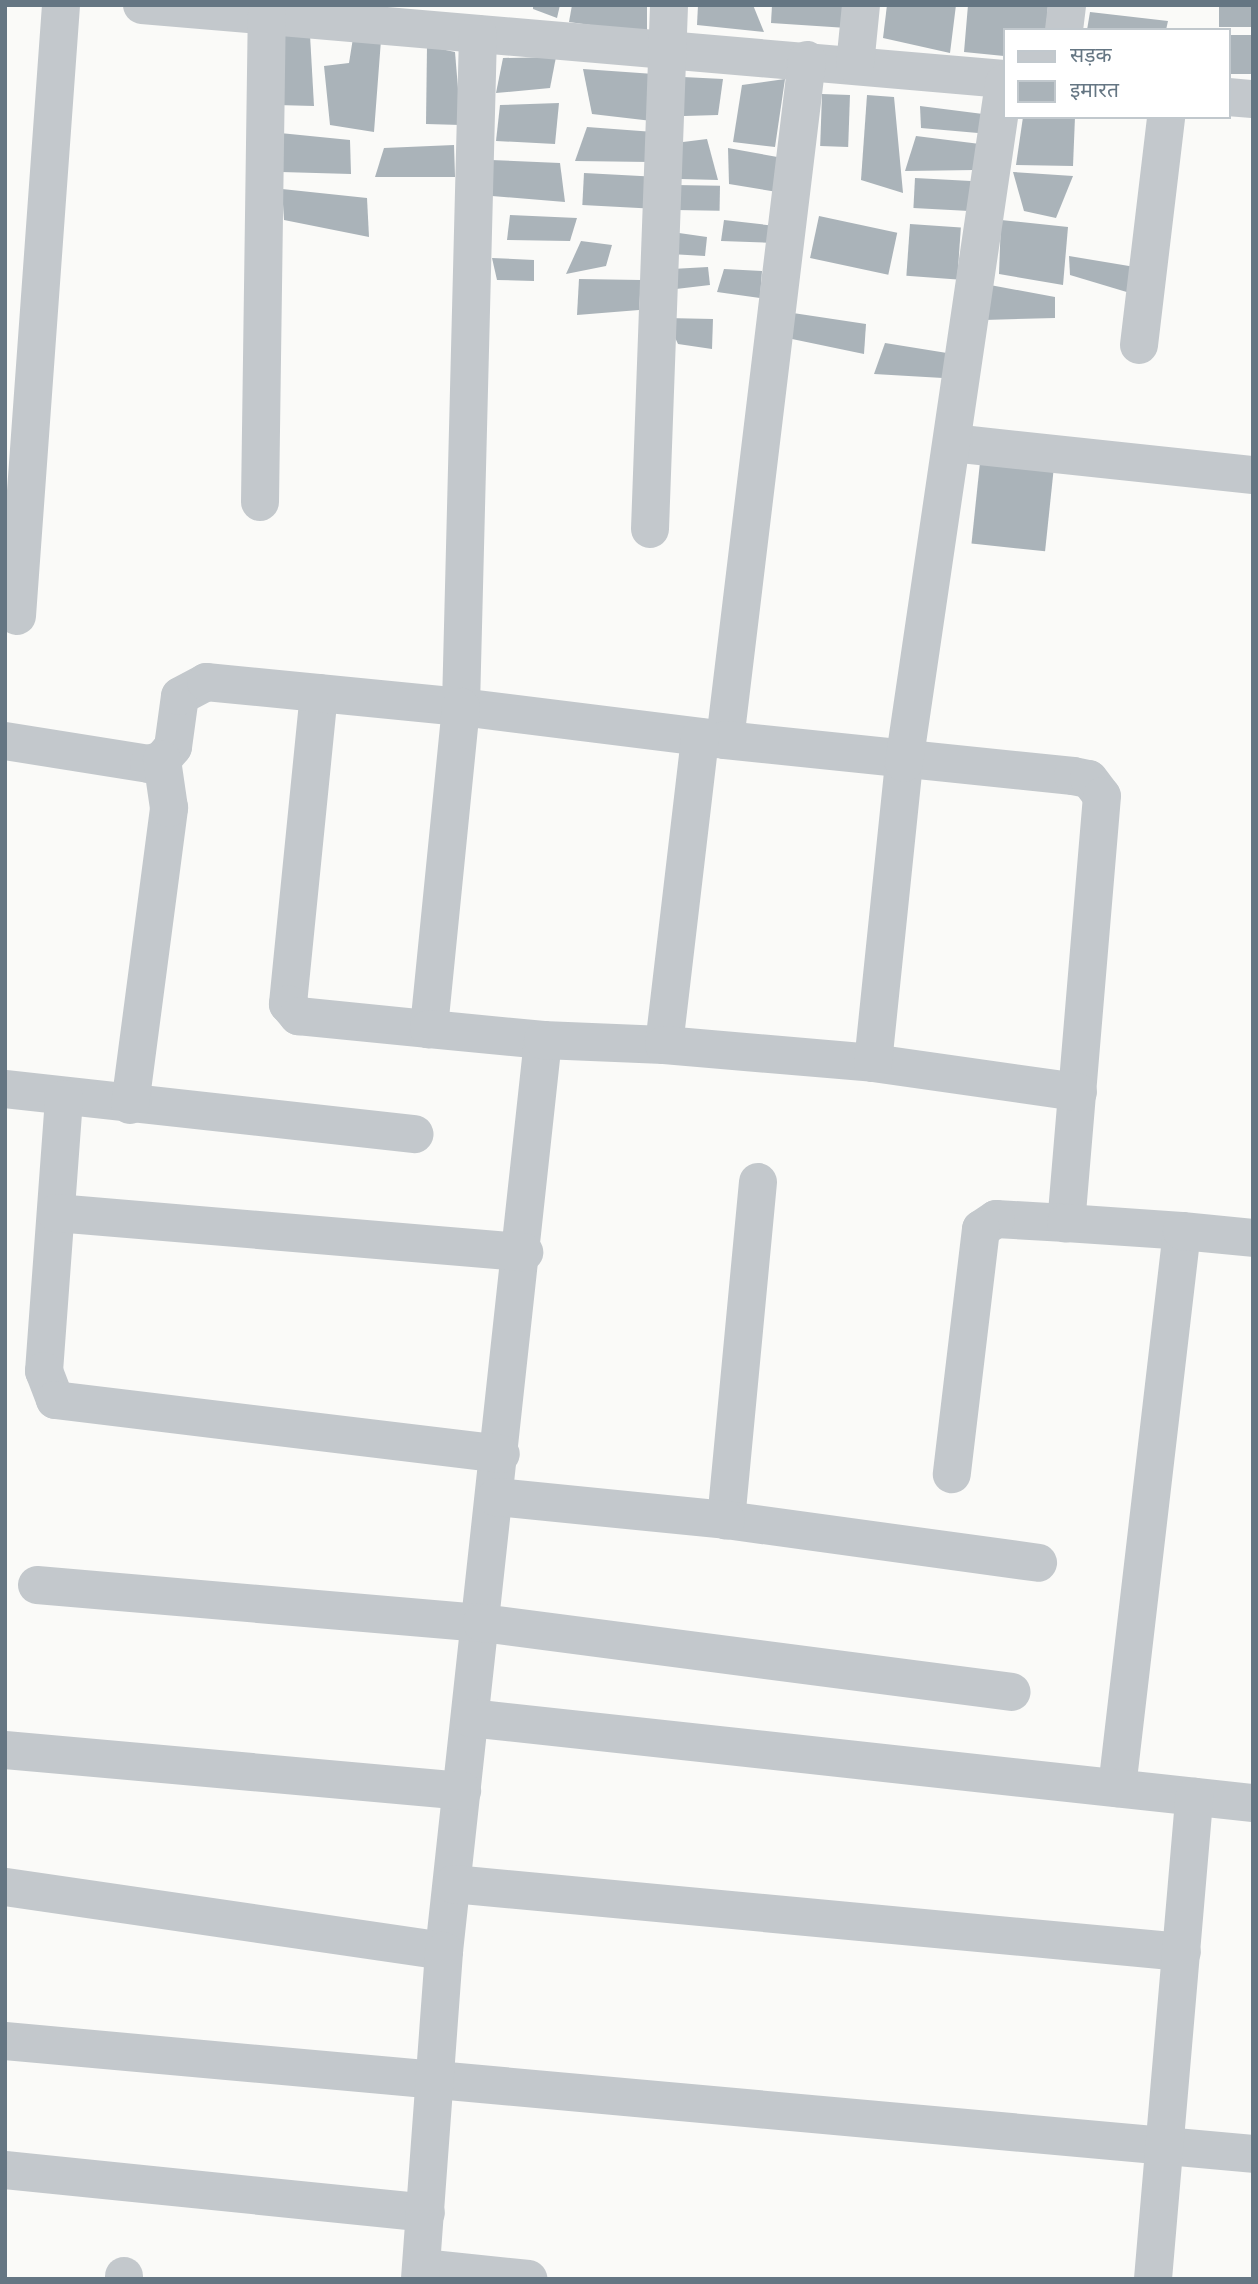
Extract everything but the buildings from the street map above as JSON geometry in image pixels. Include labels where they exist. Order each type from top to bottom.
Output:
[{"type":"street","points":[[17,616],[61,5]]},
{"type":"street","points":[[142,5],[267,15],[422,17],[478,34],[807,60],[1002,81]]},
{"type":"street","points":[[650,529],[665,50],[669,5]]},
{"type":"street","points":[[855,65],[861,5]]},
{"type":"street","points":[[1064,28],[1066,5]]},
{"type":"street","points":[[260,502],[267,15]]},
{"type":"street","points":[[429,1029],[461,706],[478,34]]},
{"type":"street","points":[[664,1045],[713,739],[807,60]]},
{"type":"street","points":[[873,1063],[904,763],[1002,95]]},
{"type":"street","points":[[1230,97],[1253,99]]},
{"type":"street","points":[[1139,345],[1166,119]]},
{"type":"street","points":[[952,443],[1253,475]]},
{"type":"street","points":[[5,741],[149,764],[162,760],[173,747],[180,696],[194,684],[461,706],[904,763],[1073,776],[1098,787],[1099,849],[1066,1223]]},
{"type":"street","points":[[320,693],[290,1010],[298,1016],[543,1040],[664,1045],[873,1063],[1078,1092]]},
{"type":"street","points":[[130,1105],[169,808],[162,760]]},
{"type":"street","points":[[528,2279],[421,2273],[444,1951],[524,1252],[543,1040]]},
{"type":"street","points":[[5,1089],[64,1099],[415,1134]]},
{"type":"street","points":[[64,1099],[44,1371],[55,1400],[501,1454]]},
{"type":"street","points":[[726,1520],[758,1182]]},
{"type":"street","points":[[56,1213],[524,1252]]},
{"type":"street","points":[[953,1475],[981,1229],[996,1219],[1253,1238]]},
{"type":"street","points":[[1117,1788],[1182,1231]]},
{"type":"street","points":[[496,1497],[726,1520],[1038,1563]]},
{"type":"street","points":[[37,1585],[482,1623],[1012,1692]]},
{"type":"street","points":[[470,1717],[1253,1803]]},
{"type":"street","points":[[5,1751],[462,1791]]},
{"type":"street","points":[[1153,2279],[1167,2145],[1194,1797]]},
{"type":"street","points":[[453,1884],[1182,1952]]},
{"type":"street","points":[[5,1887],[444,1951]]},
{"type":"street","points":[[5,2040],[434,2084],[1253,2154]]},
{"type":"street","points":[[5,2170],[426,2213]]}]
